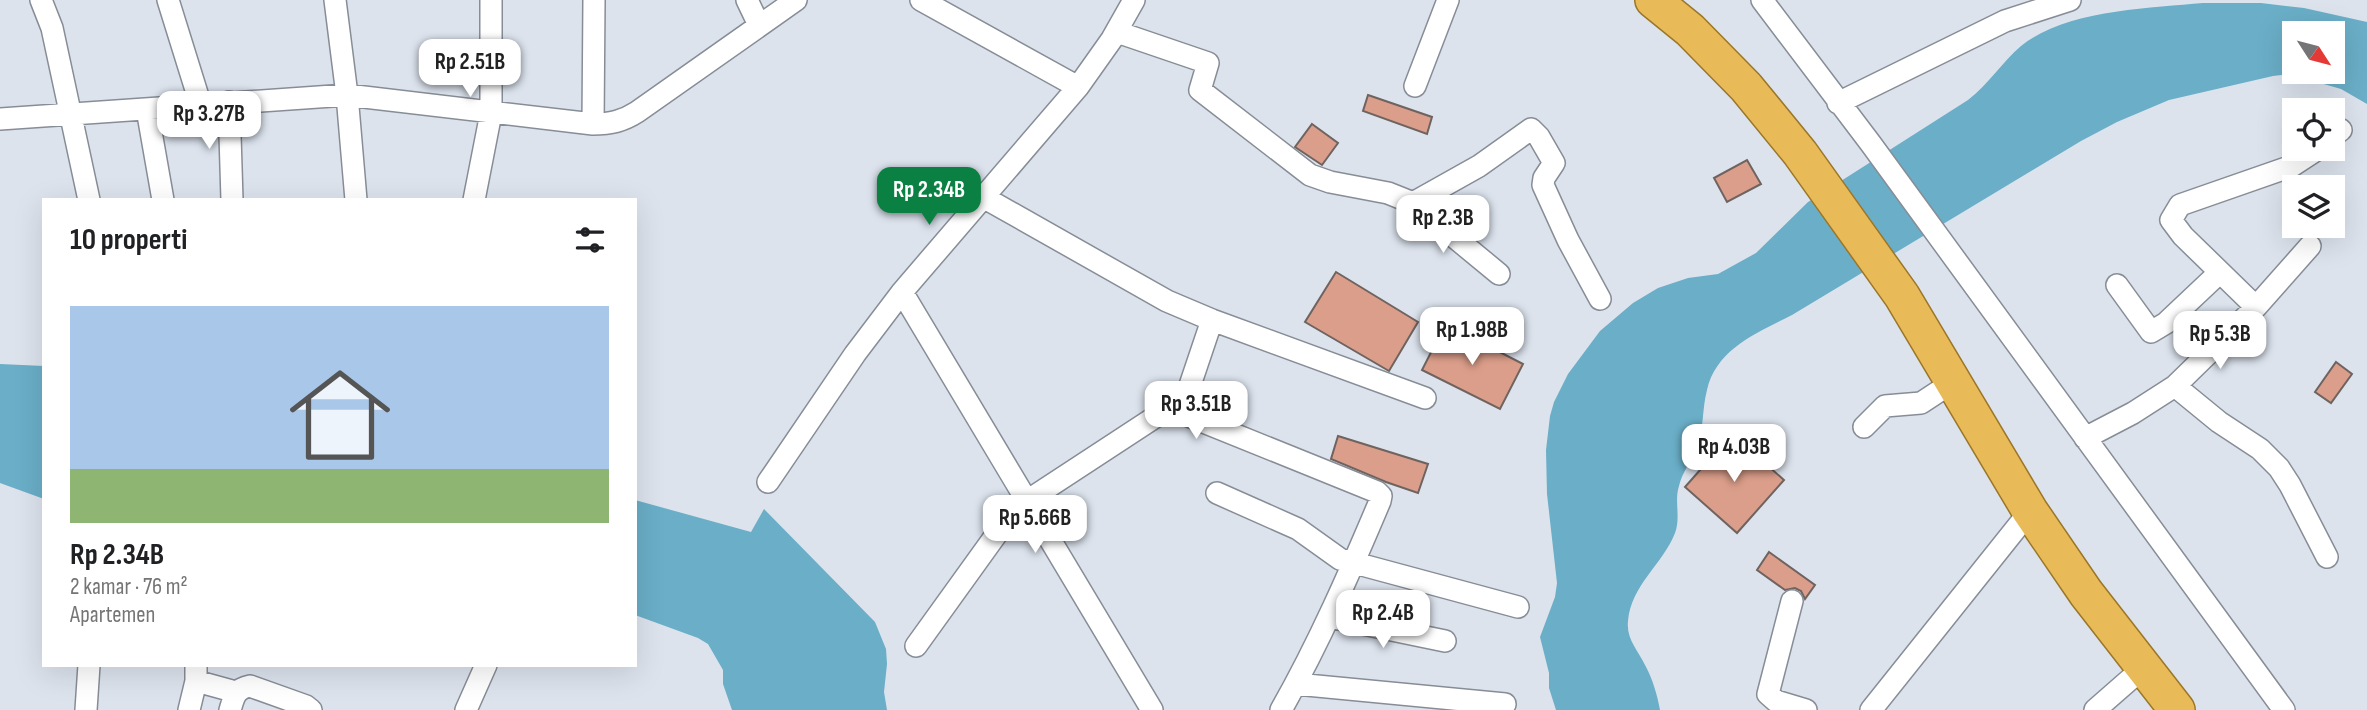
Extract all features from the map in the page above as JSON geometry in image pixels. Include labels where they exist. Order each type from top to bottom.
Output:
[{"type":"highway","points":[[1653,0],[1690,30],[1746,87],[1800,153],[1902,296],[2030,511],[2086,593],[2177,710]]},
{"type":"street","points":[[41,0],[52,28],[89,198]]},
{"type":"street","points":[[168,0],[201,106]]},
{"type":"street","points":[[335,0],[356,198]]},
{"type":"street","points":[[474,198],[491,113],[491,0]]},
{"type":"street","points":[[593,124],[594,0]]},
{"type":"street","points":[[747,0],[759,25]]},
{"type":"street","points":[[0,119],[347,95],[491,113],[610,124],[626,120],[796,0]]},
{"type":"street","points":[[921,0],[1078,87]]},
{"type":"street","points":[[768,482],[855,354],[902,292],[1078,87],[1117,32],[1134,0]]},
{"type":"street","points":[[1415,86],[1448,0]]},
{"type":"street","points":[[1762,0],[1871,144],[2284,710]]},
{"type":"street","points":[[1838,103],[2004,21],[2070,0]]},
{"type":"street","points":[[1117,32],[1208,64],[1200,90],[1310,175],[1330,182],[1388,193],[1413,203],[1499,274]]},
{"type":"street","points":[[229,102],[232,198]]},
{"type":"street","points":[[147,109],[163,198]]},
{"type":"street","points":[[1413,203],[1479,166],[1531,129],[1539,137],[1553,163],[1543,185],[1568,240],[1600,299]]},
{"type":"street","points":[[2256,307],[2219,273],[2174,225],[2172,215],[2180,205],[2300,161]]},
{"type":"street","points":[[982,197],[1167,301],[1425,398]]},
{"type":"street","points":[[2085,438],[2133,413],[2175,386],[2256,307],[2310,246]]},
{"type":"street","points":[[2117,285],[2151,332],[2166,323],[2219,273]]},
{"type":"street","points":[[902,292],[1152,710]]},
{"type":"street","points":[[1181,412],[1212,320]]},
{"type":"street","points":[[1864,427],[1885,406],[1921,403],[1954,382]]},
{"type":"street","points":[[2175,386],[2219,422],[2260,449],[2278,468],[2291,485],[2327,556]]},
{"type":"street","points":[[916,646],[1025,499],[1169,408],[1380,495],[1380,501],[1329,617],[1281,710]]},
{"type":"street","points":[[1217,493],[1287,523],[1333,556],[1353,564],[1518,607]]},
{"type":"street","points":[[1871,710],[2030,511]]},
{"type":"street","points":[[1792,601],[1768,694],[1776,701],[1806,710]]},
{"type":"street","points":[[1329,617],[1445,641]]},
{"type":"street","points":[[86,710],[89,667]]},
{"type":"street","points":[[466,710],[485,667]]},
{"type":"street","points":[[2095,710],[2143,668]]},
{"type":"street","points":[[189,710],[196,673],[233,701],[241,688],[250,686],[311,710]]},
{"type":"street","points":[[1296,684],[1505,704]]},
{"type":"water","points":[[2203,3],[2261,3],[2304,8],[2367,22],[2367,104],[2341,89],[2324,84],[2345,84],[2345,21],[2282,21],[2282,75],[2169,100],[2117,122],[1740,344],[1719,363],[1712,376],[1705,397],[1699,440],[1682,476],[1678,492],[1675,533],[1630,608],[1629,633],[1650,676],[1660,710],[1556,710],[1549,688],[1549,673],[1540,637],[1555,597],[1557,583],[1547,494],[1546,450],[1554,402],[1568,374],[1600,331],[1633,303],[1658,288],[1688,278],[1718,274],[1756,253],[1808,202],[1968,100],[2014,52],[2039,34],[2084,18],[2133,9]]},
{"type":"water","points":[[0,364],[42,366],[42,498],[0,483]]},
{"type":"water","points":[[637,501],[751,532],[764,509],[875,622],[886,649],[884,692],[887,710],[732,710],[723,684],[723,670],[708,644],[637,616]]},
{"type":"building","points":[[1368,95],[1432,117],[1427,134],[1363,111]]},
{"type":"building","points":[[1312,124],[1338,143],[1322,165],[1295,147]]},
{"type":"building","points":[[1747,160],[1761,184],[1727,202],[1714,178]]},
{"type":"building","points":[[1336,272],[1418,322],[1389,371],[1305,322]]},
{"type":"building","points":[[1449,317],[1449,326],[1523,364],[1500,409],[1422,370]]},
{"type":"building","points":[[2336,362],[2352,374],[2331,403],[2315,392]]},
{"type":"building","points":[[1732,434],[1784,480],[1737,533],[1685,487]]},
{"type":"building","points":[[1338,436],[1428,464],[1418,493],[1331,459]]},
{"type":"building","points":[[1769,552],[1815,585],[1805,599],[1801,591],[1795,588],[1785,590],[1757,570]]}]
